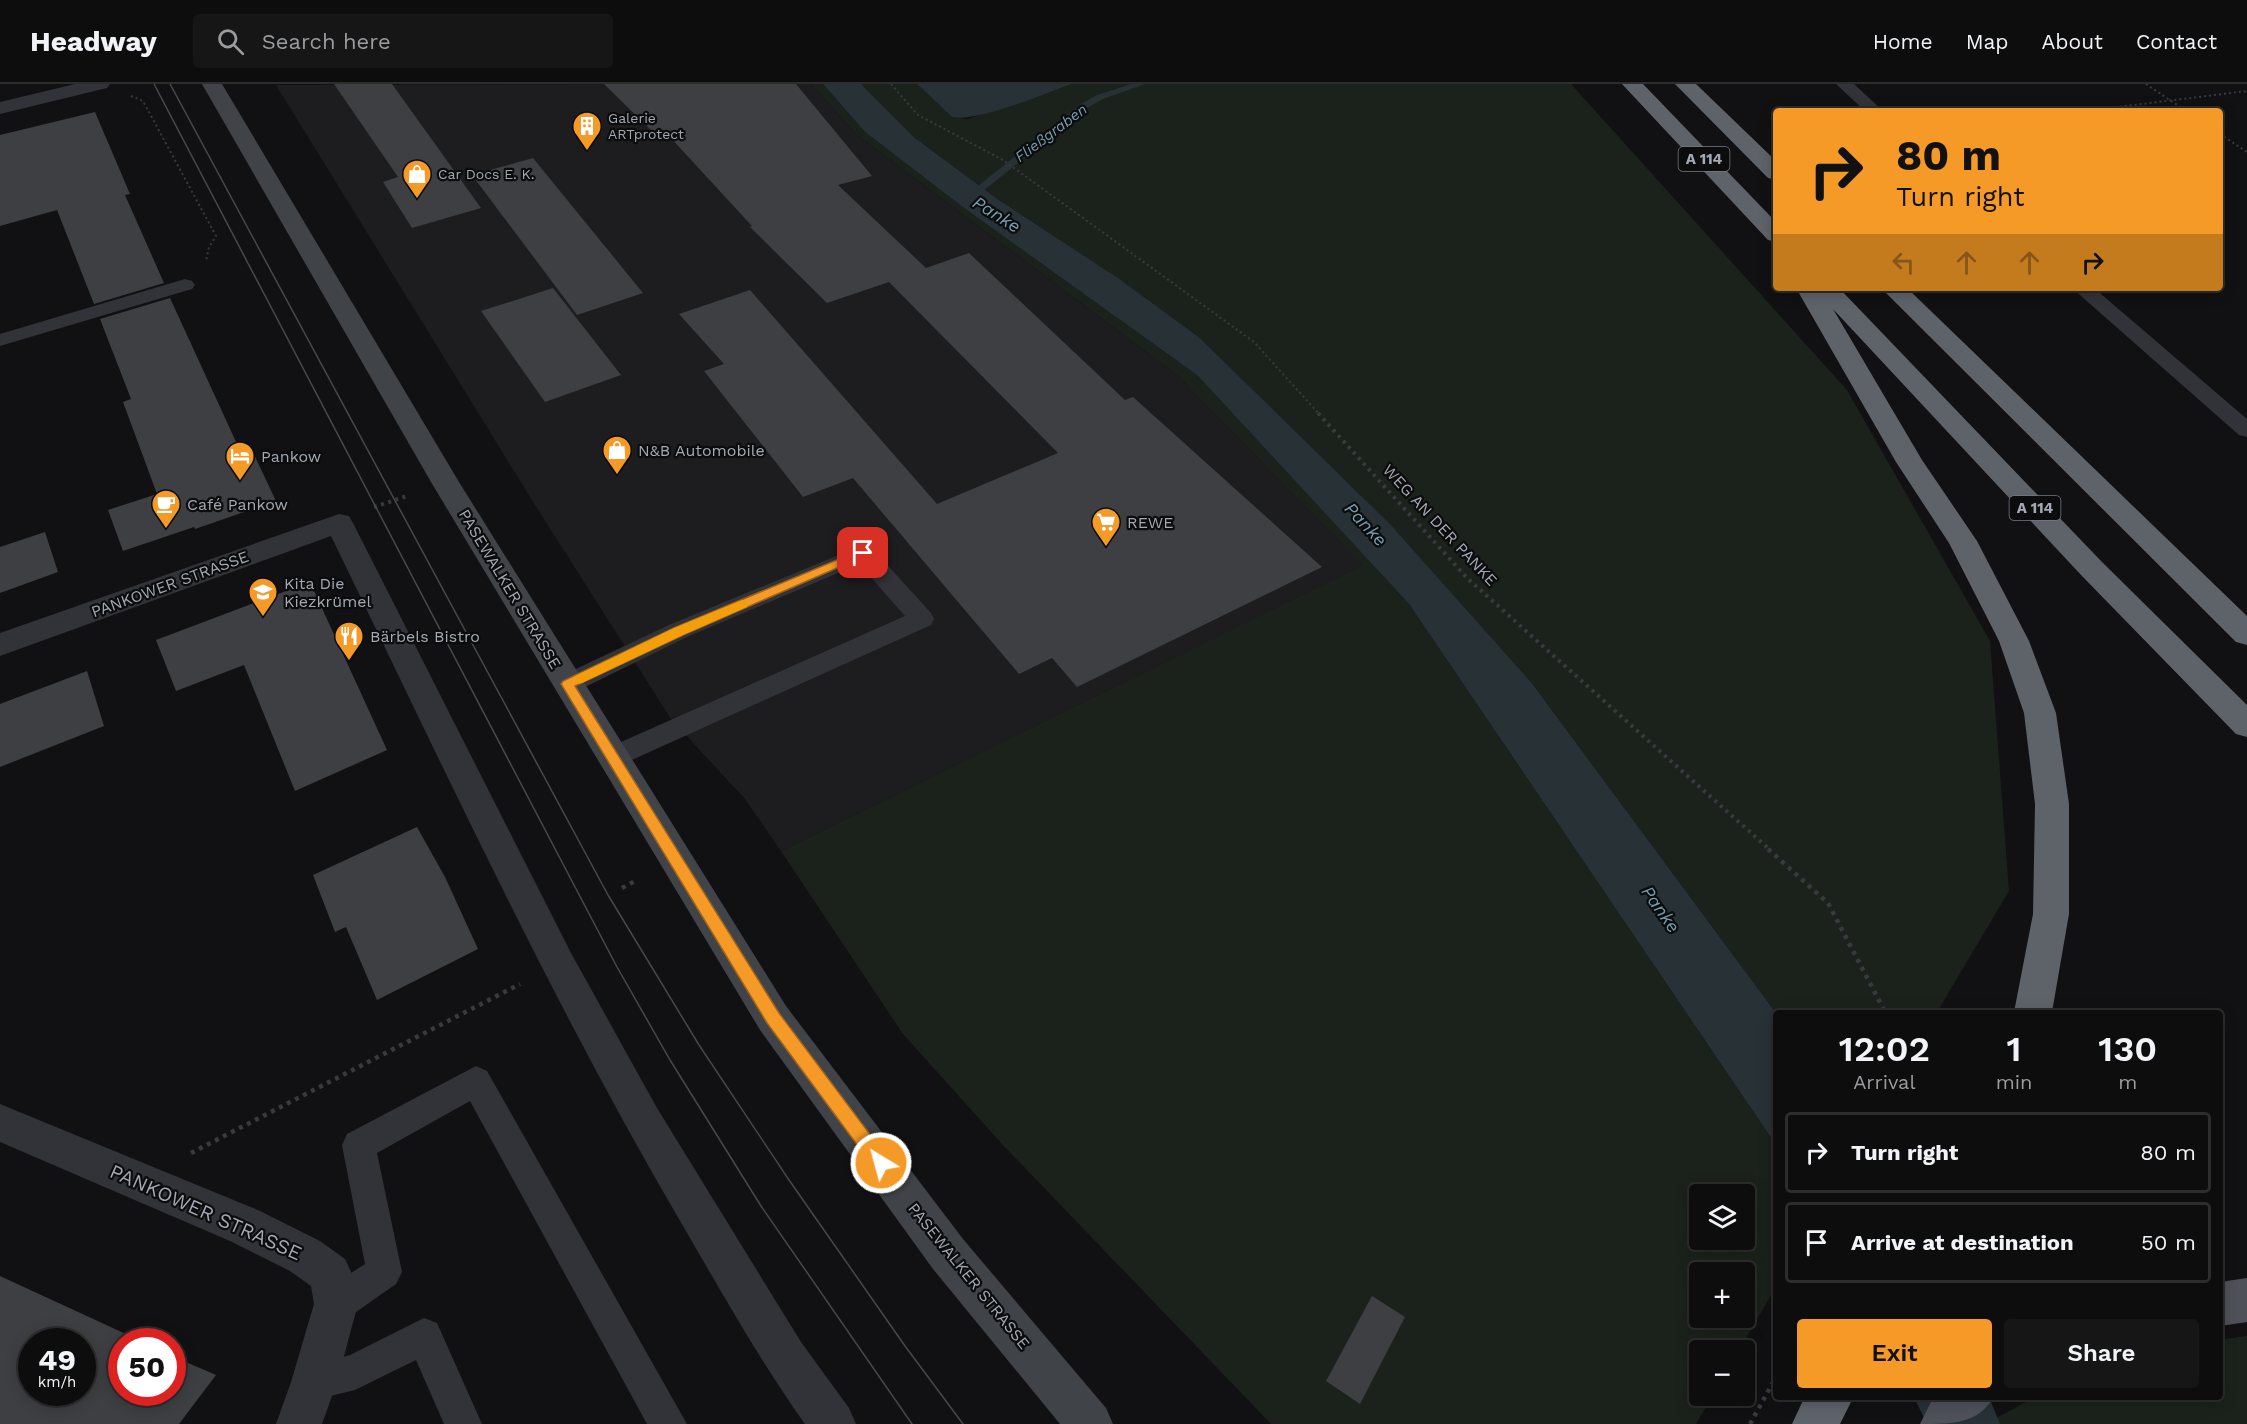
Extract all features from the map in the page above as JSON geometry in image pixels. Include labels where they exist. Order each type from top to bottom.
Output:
[{"type":"highway","name":"A 114","points":[[1632,84],[1773,232]]},
{"type":"highway","name":"A 114","points":[[1685,84],[1773,170]]},
{"type":"highway","points":[[1810,291],[1910,462],[1963,542],[2014,641],[2040,712],[2052,804],[2051,914],[2033,1010]]},
{"type":"highway","name":"A 114","points":[[1829,291],[2084,561],[2247,725]]},
{"type":"highway","points":[[1896,291],[2247,634]]},
{"type":"highway","points":[[1815,1424],[1829,1400]]},
{"type":"main road","name":"PASEWALKER STRASSE","points":[[212,84],[445,482],[773,1018],[948,1254],[1090,1424]]},
{"type":"main road","points":[[2223,1304],[2247,1300]]},
{"type":"main road","points":[[1943,1424],[1955,1405],[1964,1400]]},
{"type":"street","points":[[0,108],[99,84]]},
{"type":"street","points":[[352,517],[558,964],[643,1121],[785,1358],[833,1424]]},
{"type":"street","name":"PANKOWER STRASSE","points":[[0,645],[352,517]]},
{"type":"street","name":"PANKOWER STRASSE","points":[[0,1123],[245,1226],[305,1256],[330,1274],[336,1304],[314,1382],[299,1424]]},
{"type":"lane","points":[[1844,84],[1872,108]]},
{"type":"lane","points":[[0,340],[185,285]]},
{"type":"lane","points":[[2085,291],[2247,430]]},
{"type":"lane","points":[[568,684],[678,632],[863,553],[922,619],[613,757]]},
{"type":"lane","points":[[336,1304],[384,1272],[359,1145],[476,1081],[668,1424]]},
{"type":"lane","points":[[314,1382],[355,1372],[424,1336],[463,1424]]},
{"type":"path","name":"WEG AN DER PANKE","points":[[891,84],[918,115],[1003,160],[1254,342],[1467,578],[1828,903],[1884,1010]]},
{"type":"path","points":[[2146,84],[2182,108]]},
{"type":"path","points":[[2108,108],[2247,91]]},
{"type":"path","points":[[129,92],[132,97],[143,101],[216,236],[209,247],[206,264]]},
{"type":"path","points":[[2223,136],[2247,152]]},
{"type":"path","points":[[352,517],[445,482]]},
{"type":"path","points":[[621,888],[641,878]]},
{"type":"path","points":[[139,1180],[558,964]]},
{"type":"path","points":[[1750,1424],[1773,1382]]},
{"type":"shaded area","points":[[811,84],[857,135],[1178,376],[1364,565],[781,851],[745,799],[671,719],[530,497],[276,85]]},
{"type":"shaded area","points":[[811,84],[823,84],[865,132],[964,208],[1197,375],[1409,604],[1773,1141],[1773,1292],[1755,1323],[1755,1262],[1689,1262],[1689,1328],[1752,1328],[1745,1340],[1689,1340],[1689,1406],[1707,1406],[1696,1424],[1271,1424],[1002,1144],[903,1034],[781,851],[1363,565],[1178,376],[857,135]]},
{"type":"shaded area","points":[[861,84],[917,84],[952,117],[968,119],[1072,84],[1571,84],[1847,390],[1990,641],[2009,891],[1938,1010],[1774,1010],[1531,682],[1391,525],[1200,338],[1121,280],[999,200],[915,138]]},
{"type":"shaded area","points":[[2247,1336],[2247,1424],[1991,1424],[1998,1417],[2029,1400],[2223,1400],[2223,1340]]},
{"type":"water","name":"Panke","points":[[823,84],[861,84],[915,138],[999,200],[1121,280],[1200,338],[1391,525],[1531,682],[1774,1010],[1773,1141],[1409,604],[1197,375],[964,208],[865,132]]},
{"type":"water","points":[[917,84],[1072,84],[994,112],[963,118],[952,117]]},
{"type":"water","points":[[1915,1400],[1990,1400],[2000,1424],[1927,1424]]},
{"type":"building","points":[[334,84],[392,84],[481,208],[412,228],[383,182],[398,177]]},
{"type":"building","points":[[604,84],[796,84],[872,176],[838,185],[926,268],[969,253],[1125,400],[1133,397],[1322,567],[1077,687],[1052,658],[1019,674],[853,478],[803,497],[704,371],[724,364],[679,314],[750,290],[937,504],[1058,453],[889,282],[827,303],[750,227],[752,226],[669,136],[660,139]]},
{"type":"building","points":[[95,112],[130,194],[125,195],[164,283],[94,304],[57,210],[0,226],[0,135]]},
{"type":"building","points":[[533,158],[643,293],[577,315],[472,175]]},
{"type":"building","points":[[553,288],[621,375],[545,402],[481,311]]},
{"type":"building","points":[[170,298],[237,444],[250,446],[276,501],[123,551],[108,510],[157,494],[123,402],[131,399],[100,319]]},
{"type":"building","points":[[45,532],[58,572],[0,593],[0,547]]},
{"type":"building","points":[[310,582],[387,750],[295,791],[244,665],[176,691],[156,640]]},
{"type":"building","points":[[87,671],[104,726],[0,767],[0,704]]},
{"type":"building","points":[[417,827],[445,877],[478,949],[377,1000],[346,927],[335,932],[313,875]]},
{"type":"building","points":[[0,1276],[113,1328],[108,1328],[108,1406],[186,1406],[186,1362],[216,1375],[179,1424],[0,1424]]},
{"type":"building","points":[[1372,1296],[1405,1317],[1360,1404],[1326,1381]]},
{"type":"waterway","name":"Fließgraben","points":[[969,197],[1084,106],[1100,97],[1140,84]]},
{"type":"tram line","points":[[154,84],[617,967],[670,1060],[761,1206],[912,1424]]},
{"type":"tram line","points":[[170,84],[608,895],[699,1045],[789,1180],[905,1346],[963,1424]]},
{"type":"slow traffic","points":[[579,679],[742,604]]},
{"type":"place","name":"Galerie ARTprotect","points":[[587,152]]},
{"type":"place","name":"Car Docs E. K.","points":[[417,200]]},
{"type":"place","name":"N&B Automobile","points":[[617,476]]},
{"type":"place","name":"Pankow","points":[[240,482]]},
{"type":"place","name":"Café Pankow","points":[[166,530]]},
{"type":"place","name":"REWE","points":[[1106,548]]},
{"type":"place","name":"Kita Die Kiezkrümel","points":[[263,618]]},
{"type":"place","name":"Bärbels Bistro","points":[[349,662]]},
{"type":"route","points":[[863,553],[678,632],[568,684],[773,1018],[881,1163]]}]
